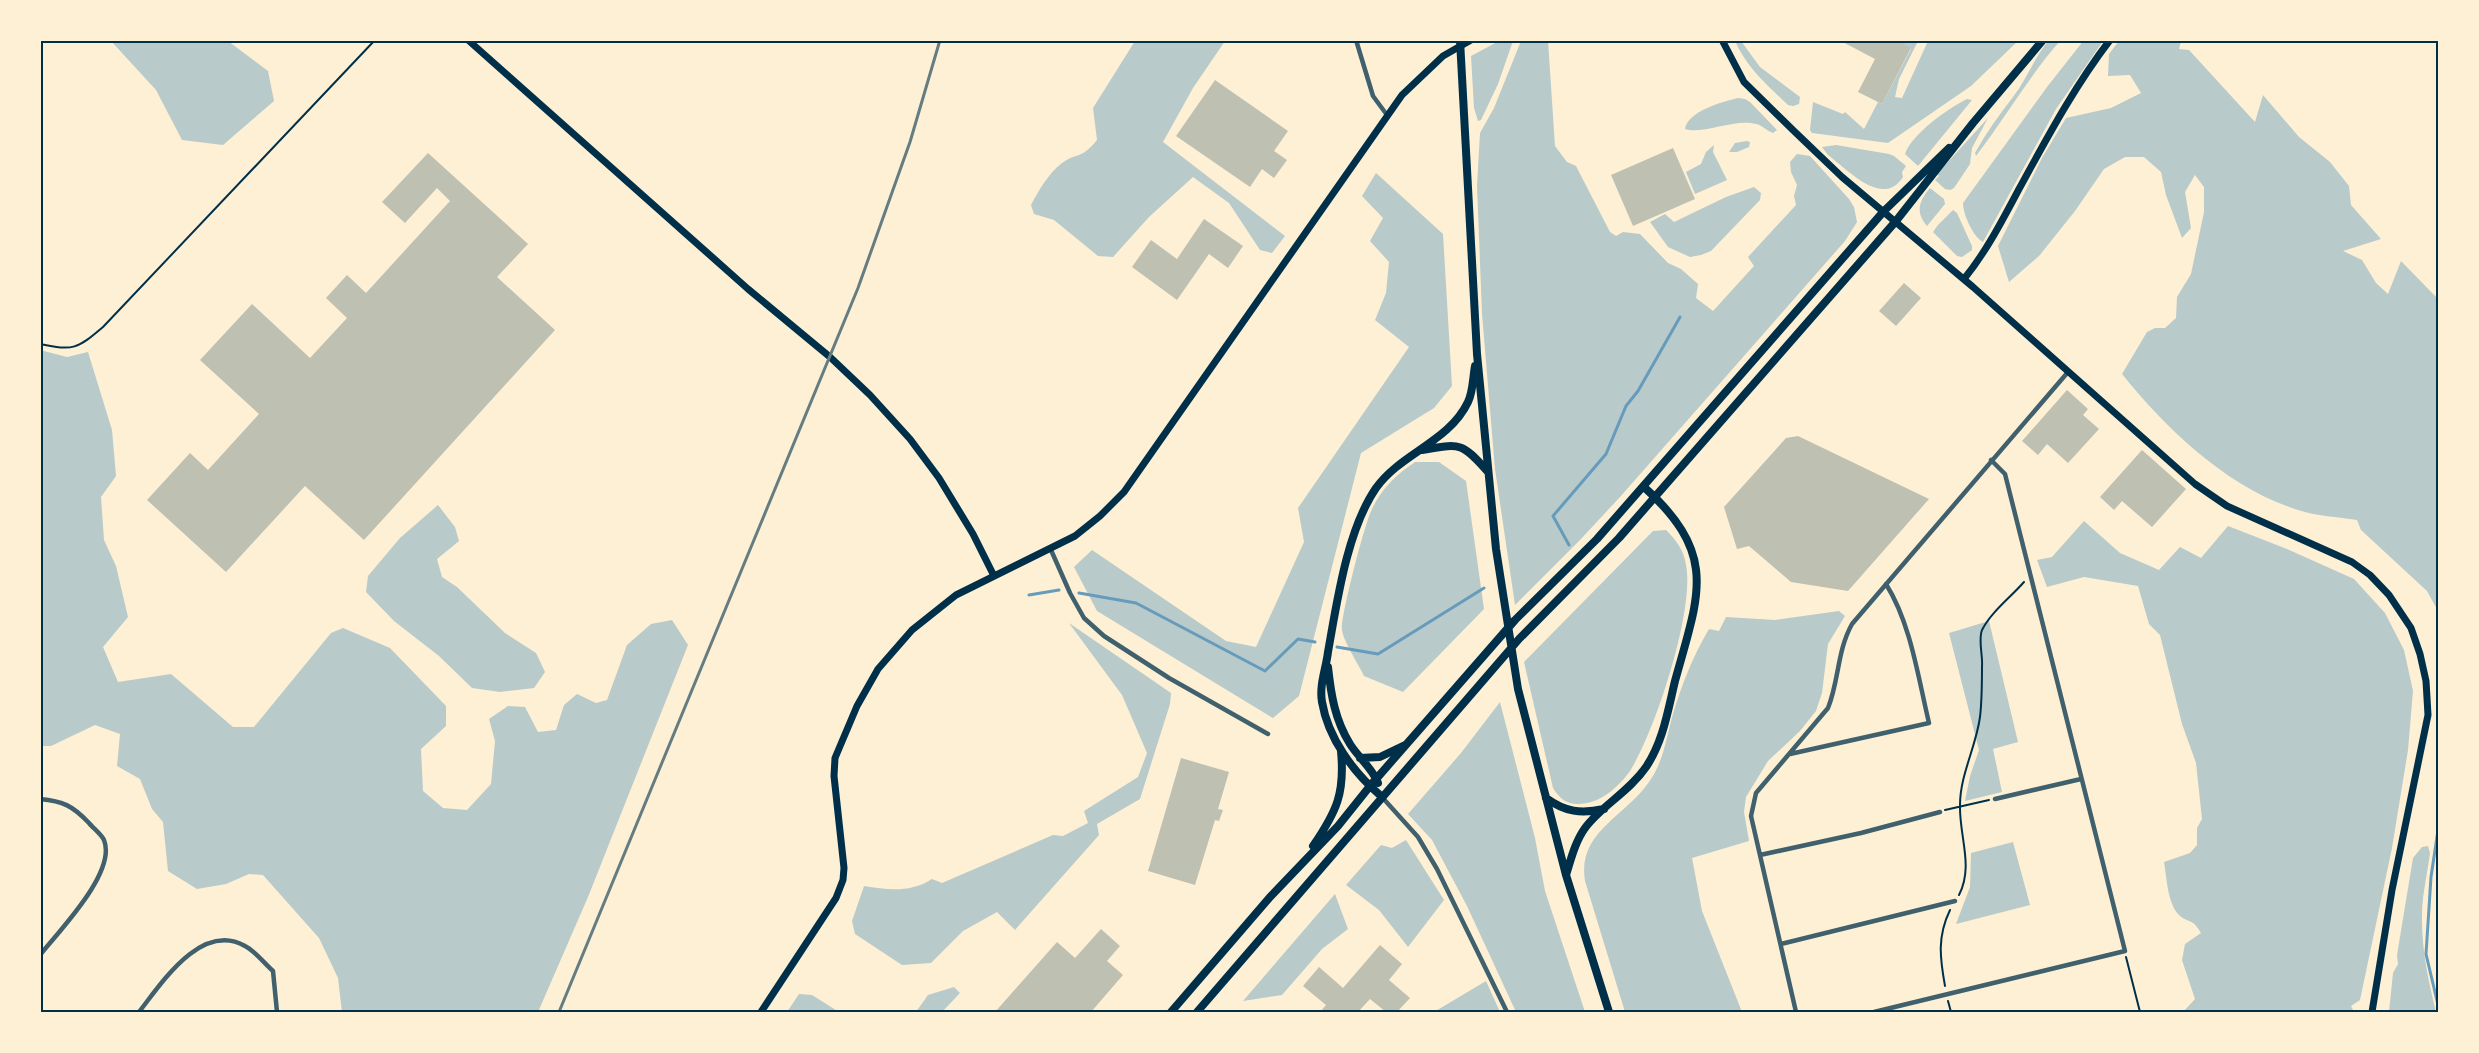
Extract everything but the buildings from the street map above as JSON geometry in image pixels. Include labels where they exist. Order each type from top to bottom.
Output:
[{"type":"highway","points":[[1460,40],[1477,354],[1496,549],[1518,689],[1566,875],[1609,1012]]},
{"type":"highway","points":[[1197,1012],[1518,639],[1619,538],[1896,221],[1973,123],[2043,40]]},
{"type":"highway","points":[[1171,1012],[1302,862],[1338,826],[1376,779],[1515,620],[1576,562],[1644,487],[1884,211],[1973,123]]},
{"type":"highway","points":[[1382,796],[1370,786],[1341,750],[1328,723],[1322,700],[1322,683],[1338,600],[1358,523],[1364,509],[1385,478],[1448,428],[1470,400],[1477,354]]},
{"type":"highway","points":[[1420,451],[1455,445],[1470,451],[1487,471]]},
{"type":"highway","points":[[1566,875],[1577,841],[1586,827],[1636,780],[1655,751],[1665,721],[1697,594],[1695,562],[1688,541],[1675,518],[1644,487]]},
{"type":"highway","points":[[1327,660],[1334,710],[1349,742],[1376,779],[1382,796]]},
{"type":"highway","points":[[1360,758],[1380,757],[1409,742]]},
{"type":"highway","points":[[1302,862],[1328,825],[1341,792],[1343,780],[1341,750]]},
{"type":"highway","points":[[1546,798],[1560,808],[1572,811],[1587,813],[1606,809]]},
{"type":"main road","points":[[468,40],[748,289],[830,357],[870,395],[910,439],[939,478],[973,534],[994,576]]},
{"type":"main road","points":[[761,1012],[836,898],[843,880],[844,868],[834,776],[836,758],[857,706],[878,669],[912,630],[956,595],[1051,550],[1075,536],[1100,516],[1124,492],[1387,115],[1425,71],[1443,56],[1471,40]]},
{"type":"main road","points":[[1722,40],[1732,64],[1748,87],[1842,177],[1964,279],[2160,455],[2195,484],[2227,506],[2352,562],[2389,595],[2411,628],[2420,654],[2426,681],[2428,715],[2392,890],[2372,1012]]},
{"type":"main road","points":[[1964,279],[1982,256],[2059,117],[2110,40]]},
{"type":"street","points":[[1356,40],[1373,96],[1387,115]]},
{"type":"street","points":[[1796,1012],[1750,816],[1756,793],[1827,708],[1833,696],[1844,638],[1852,624],[2068,372]]},
{"type":"street","points":[[1874,1012],[2125,951],[2005,474],[1991,460]]},
{"type":"street","points":[[1051,550],[1084,618],[1104,636],[1184,686],[1268,734]]},
{"type":"street","points":[[1790,754],[1929,723],[1903,620],[1887,584]]},
{"type":"street","points":[[1995,799],[2081,779]]},
{"type":"street","points":[[1382,796],[1418,837],[1437,869],[1506,1012]]},
{"type":"street","points":[[40,799],[61,801],[80,813],[104,840],[106,859],[97,883],[40,955]]},
{"type":"street","points":[[1760,855],[1861,833],[1940,812]]},
{"type":"street","points":[[1781,944],[1955,902]]},
{"type":"street","points":[[139,1012],[187,954],[222,940],[244,945],[273,971],[277,1012]]},
{"type":"path","points":[[40,344],[71,348],[85,342],[103,327],[375,40]]},
{"type":"path","points":[[1951,1012],[1939,953],[1945,921],[1964,886],[1966,855],[1960,806],[1964,776],[1974,750],[1980,716],[1983,665],[1981,632],[1990,619],[2032,575]]},
{"type":"path","points":[[1940,812],[1995,799]]},
{"type":"path","points":[[2125,951],[2140,1012]]},
{"type":"shaded area","points":[[1501,40],[1513,41],[1498,84],[1481,120],[1478,121],[1474,108],[1471,56]]},
{"type":"shaded area","points":[[2049,40],[2060,41],[2038,68],[1976,156],[1975,153],[1984,138],[2018,90]]},
{"type":"shaded area","points":[[2084,40],[2103,41],[2056,109],[1983,242],[1969,225],[1963,203]]},
{"type":"shaded area","points":[[111,41],[228,41],[268,71],[274,101],[223,145],[182,140],[156,90]]},
{"type":"shaded area","points":[[1135,41],[1225,41],[1193,88],[1163,142],[1285,236],[1272,253],[1260,250],[1229,203],[1193,177],[1149,217],[1113,257],[1098,256],[1054,220],[1034,214],[1031,205],[1052,172],[1062,163],[1083,153],[1097,140],[1093,108]]},
{"type":"shaded area","points":[[1521,41],[1548,41],[1555,146],[1567,162],[1576,166],[1610,232],[1616,236],[1623,232],[1640,234],[1668,263],[1681,269],[1698,284],[1696,298],[1713,311],[1754,266],[1748,257],[1796,205],[1794,196],[1797,185],[1791,172],[1790,162],[1797,154],[1810,156],[1849,199],[1854,207],[1857,222],[1845,241],[1620,497],[1515,605],[1495,469],[1482,314],[1477,186],[1480,133],[1494,108]]},
{"type":"shaded area","points":[[1735,41],[1741,41],[1760,67],[1800,97],[1799,104],[1788,105],[1758,76]]},
{"type":"shaded area","points":[[1896,41],[1918,41],[1899,79],[1895,97],[1902,98],[1928,41],[2018,41],[1971,86],[1888,143],[1812,133],[1810,130],[1813,102],[1843,114],[1845,112],[1864,129],[1878,102],[1882,104],[1911,49]]},
{"type":"shaded area","points":[[2119,41],[2181,41],[2179,49],[2189,50],[2255,122],[2263,95],[2299,137],[2330,162],[2349,186],[2351,205],[2381,239],[2343,251],[2362,260],[2376,283],[2388,294],[2401,261],[2438,299],[2438,611],[2427,591],[2361,530],[2357,520],[2298,510],[2247,487],[2223,472],[2179,436],[2122,374],[2147,332],[2155,328],[2165,328],[2176,318],[2177,297],[2191,274],[2204,212],[2204,187],[2195,175],[2185,192],[2191,228],[2182,238],[2166,195],[2161,172],[2144,157],[2125,157],[2104,169],[2075,211],[2039,256],[2009,282],[1998,246],[2042,158],[2066,118],[2111,108],[2141,93],[2130,75],[2108,76],[2109,54]]},
{"type":"shaded area","points":[[1738,98],[1750,102],[1777,130],[1773,133],[1758,125],[1748,123],[1700,130],[1685,129],[1687,123],[1699,112]]},
{"type":"shaded area","points":[[1967,99],[1972,100],[1918,166],[1905,154],[1909,146],[1922,130]]},
{"type":"shaded area","points":[[1988,118],[1972,148],[1970,164],[1954,188],[1945,189],[1935,180],[1939,176],[1937,174]]},
{"type":"shaded area","points":[[1750,142],[1749,147],[1737,152],[1729,152],[1735,143]]},
{"type":"shaded area","points":[[1714,145],[1713,152],[1727,180],[1695,194],[1686,172],[1701,164],[1706,152]]},
{"type":"shaded area","points":[[1836,145],[1894,156],[1906,166],[1902,172],[1903,177],[1895,186],[1886,189],[1875,188],[1855,177],[1828,155],[1822,147]]},
{"type":"shaded area","points":[[1376,173],[1443,234],[1452,386],[1434,408],[1361,453],[1299,696],[1273,718],[1097,611],[1074,567],[1092,550],[1226,641],[1256,647],[1304,542],[1298,508],[1409,347],[1375,320],[1386,293],[1389,262],[1370,241],[1383,218],[1362,196]]},
{"type":"shaded area","points":[[1754,187],[1761,193],[1760,200],[1711,251],[1701,255],[1690,257],[1668,247],[1650,222],[1665,214],[1674,222],[1726,197]]},
{"type":"shaded area","points":[[1930,188],[1944,199],[1945,204],[1927,226],[1921,216],[1920,207],[1923,197]]},
{"type":"shaded area","points":[[1953,210],[1957,213],[1972,246],[1972,250],[1962,257],[1957,256],[1933,232]]},
{"type":"shaded area","points":[[40,350],[67,357],[88,352],[112,430],[116,476],[101,497],[104,540],[116,566],[128,617],[103,647],[118,682],[171,674],[233,727],[254,727],[331,633],[343,628],[390,648],[446,706],[446,726],[421,749],[423,791],[443,808],[467,810],[491,784],[495,741],[489,719],[508,706],[525,707],[538,732],[556,730],[564,705],[577,694],[596,703],[607,700],[627,645],[651,624],[672,620],[688,645],[588,897],[538,1012],[342,1012],[338,978],[319,938],[263,875],[249,874],[226,884],[197,889],[168,871],[163,822],[152,809],[140,779],[117,766],[120,734],[95,725],[51,746],[41,746]]},
{"type":"shaded area","points":[[1415,462],[1439,462],[1466,481],[1484,609],[1403,692],[1364,676],[1343,635],[1342,622],[1364,532],[1372,509],[1390,482]]},
{"type":"shaded area","points":[[438,505],[455,527],[459,541],[437,559],[442,577],[457,587],[505,633],[536,653],[545,672],[534,688],[500,692],[472,688],[439,656],[394,621],[366,592],[368,576],[400,538]]},
{"type":"shaded area","points":[[2084,521],[2120,553],[2159,570],[2180,547],[2201,558],[2228,526],[2354,579],[2385,613],[2404,650],[2413,691],[2408,750],[2392,848],[2360,1000],[2351,1006],[2354,1012],[2183,1012],[2195,999],[2182,960],[2185,944],[2201,933],[2193,923],[2182,918],[2175,910],[2170,897],[2164,862],[2190,853],[2197,845],[2197,828],[2202,819],[2196,763],[2182,724],[2160,635],[2149,624],[2138,586],[2084,577],[2047,587],[2037,560],[2052,557]]},
{"type":"shaded area","points":[[1666,530],[1683,555],[1687,585],[1679,640],[1651,729],[1630,771],[1611,791],[1593,801],[1581,804],[1567,802],[1553,788],[1524,662],[1653,531]]},
{"type":"shaded area","points":[[1839,611],[1845,616],[1828,644],[1822,693],[1816,711],[1800,731],[1768,761],[1746,797],[1744,812],[1749,841],[1692,858],[1702,911],[1742,1012],[1625,1012],[1585,881],[1584,864],[1588,850],[1595,838],[1639,795],[1654,774],[1684,681],[1709,629],[1719,631],[1726,617],[1775,620]]},
{"type":"shaded area","points":[[1989,621],[2018,742],[1993,749],[2002,792],[1965,801],[1979,750],[1949,633]]},
{"type":"shaded area","points":[[1069,623],[1171,693],[1170,704],[1140,799],[1097,824],[1099,835],[1015,930],[997,912],[963,931],[931,963],[902,965],[855,934],[852,921],[864,886],[899,889],[915,887],[932,879],[942,883],[1053,835],[1063,836],[1088,823],[1084,811],[1138,777],[1147,753],[1122,695]]},
{"type":"shaded area","points":[[1500,702],[1535,838],[1545,891],[1585,1012],[1516,1012],[1467,906],[1432,840],[1408,814],[1461,753]]},
{"type":"shaded area","points":[[1406,840],[1444,900],[1408,947],[1379,910],[1346,885],[1381,845],[1392,848]]},
{"type":"shaded area","points":[[2013,842],[2030,905],[1956,924],[1970,887],[1971,853]]},
{"type":"shaded area","points":[[2428,846],[2430,853],[2423,898],[2422,927],[2427,970],[2436,1012],[2389,1012],[2393,973],[2398,964],[2397,955],[2413,858],[2422,847]]},
{"type":"shaded area","points":[[1335,894],[1348,929],[1322,949],[1282,995],[1243,1001]]},
{"type":"shaded area","points":[[1486,981],[1500,1012],[1434,1012]]},
{"type":"shaded area","points":[[954,987],[960,993],[942,1012],[916,1012],[928,995]]},
{"type":"shaded area","points":[[799,994],[812,995],[839,1012],[787,1012]]},
{"type":"waterway","points":[[1569,545],[1553,516],[1606,454],[1626,406],[1638,391],[1680,317]]},
{"type":"waterway","points":[[1337,647],[1378,654],[1484,588]]},
{"type":"waterway","points":[[1029,595],[1059,590]]},
{"type":"waterway","points":[[1079,593],[1136,603],[1265,671],[1298,639],[1315,642]]},
{"type":"waterway","points":[[2438,830],[2431,877],[2426,954],[2438,1005]]},
{"type":"railway","points":[[559,1012],[858,288],[910,142],[940,40]]}]
